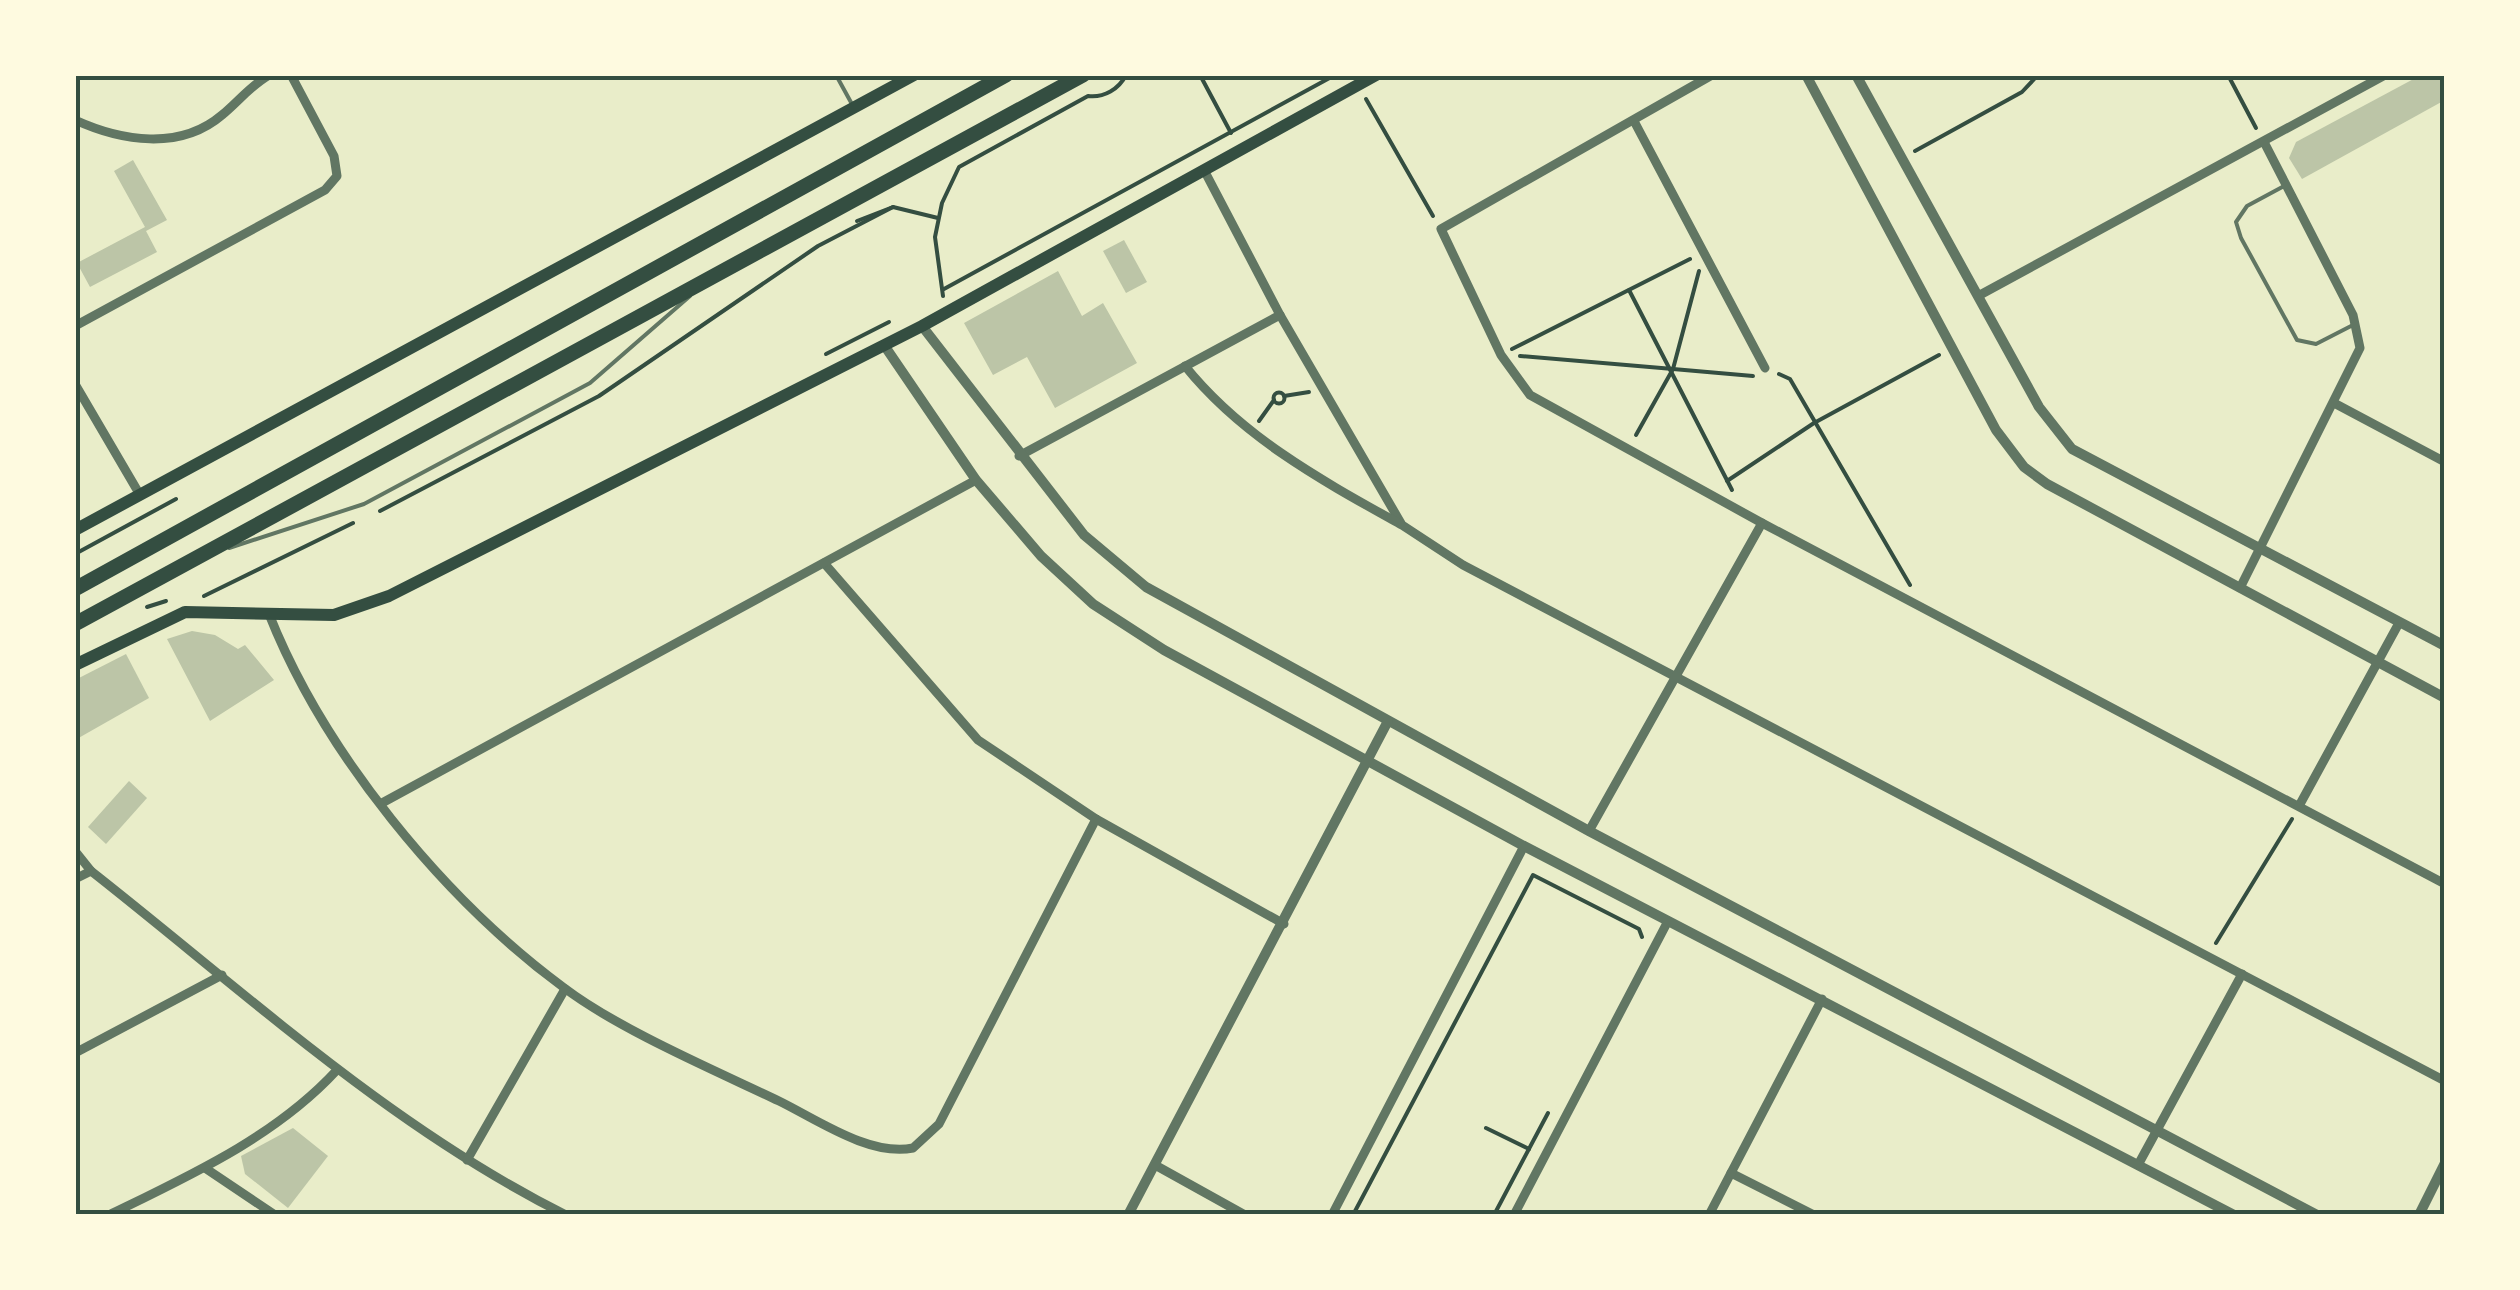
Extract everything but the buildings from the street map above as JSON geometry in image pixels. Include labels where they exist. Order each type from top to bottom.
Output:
[{"type":"highway","points":[[75,589],[1006,75]]},
{"type":"highway","points":[[75,624],[1082,75]]},
{"type":"main road","points":[[75,530],[914,75]]},
{"type":"main road","points":[[75,665],[185,612],[334,615],[390,596],[922,326],[1376,75]]},
{"type":"street","points":[[75,120],[132,138],[184,136],[206,128],[270,75]]},
{"type":"street","points":[[75,326],[326,190],[337,176],[334,156],[291,75]]},
{"type":"street","points":[[1712,75],[1441,229],[1501,355],[1530,395],[1762,523],[2445,884]]},
{"type":"street","points":[[1806,75],[1996,430],[2024,467],[2046,484],[2445,698]]},
{"type":"street","points":[[1856,75],[2040,408],[2072,449],[2445,646]]},
{"type":"street","points":[[1978,296],[2386,75]]},
{"type":"street","points":[[1634,121],[1765,368]]},
{"type":"street","points":[[2240,588],[2358,354],[2356,323],[2264,142]]},
{"type":"street","points":[[1204,170],[1280,314],[1402,525]]},
{"type":"street","points":[[1019,456],[1280,314]]},
{"type":"street","points":[[922,326],[1084,535],[1146,587],[1590,831],[2317,1215]]},
{"type":"street","points":[[884,345],[976,480],[1041,556],[1092,604],[1236,692],[1371,759],[1524,846],[2234,1215]]},
{"type":"street","points":[[1185,366],[1206,392],[1297,467],[1402,525],[1463,565],[1676,673],[2445,1081]]},
{"type":"street","points":[[75,384],[140,495]]},
{"type":"street","points":[[2334,403],[2445,462]]},
{"type":"street","points":[[382,804],[976,480]]},
{"type":"street","points":[[1590,831],[1762,523]]},
{"type":"street","points":[[824,563],[978,740],[1096,819],[1284,924]]},
{"type":"street","points":[[269,614],[291,670],[382,804],[460,901],[565,989],[878,1147],[913,1148],[939,1124],[1096,819]]},
{"type":"street","points":[[2299,806],[2398,623]]},
{"type":"street","points":[[1128,1215],[1388,721]]},
{"type":"street","points":[[1332,1215],[1524,846]]},
{"type":"street","points":[[75,851],[92,871],[336,1070],[467,1160],[566,1215]]},
{"type":"street","points":[[75,879],[92,871]]},
{"type":"street","points":[[1514,1215],[1668,921]]},
{"type":"street","points":[[2138,1165],[2242,974]]},
{"type":"street","points":[[75,1053],[222,975]]},
{"type":"street","points":[[467,1160],[565,989]]},
{"type":"street","points":[[1708,1215],[1822,999]]},
{"type":"street","points":[[109,1215],[205,1168],[312,1097],[336,1070]]},
{"type":"street","points":[[2418,1215],[2445,1163]]},
{"type":"street","points":[[1155,1165],[1245,1215]]},
{"type":"street","points":[[205,1168],[275,1215]]},
{"type":"street","points":[[1731,1173],[1814,1215]]},
{"type":"lane","points":[[836,75],[854,108]]},
{"type":"lane","points":[[2286,186],[2241,210],[2236,222],[2241,238],[2297,340],[2316,344],[2356,323]]},
{"type":"lane","points":[[196,558],[364,504],[590,383],[708,281]]},
{"type":"path","points":[[928,303],[944,296],[935,258],[938,218],[959,167],[1088,96],[1100,98],[1122,84],[1126,75]]},
{"type":"path","points":[[1200,75],[1236,141]]},
{"type":"path","points":[[942,290],[1335,75]]},
{"type":"path","points":[[1902,158],[2022,92],[2038,75]]},
{"type":"path","points":[[2228,75],[2264,142]]},
{"type":"path","points":[[1358,85],[1441,229]]},
{"type":"path","points":[[843,228],[882,208],[938,218]]},
{"type":"path","points":[[1501,355],[1704,252]]},
{"type":"path","points":[[1628,450],[1674,370],[1704,252]]},
{"type":"path","points":[[1629,290],[1674,370],[1743,512]]},
{"type":"path","points":[[820,357],[897,318]]},
{"type":"path","points":[[1728,481],[1814,423],[1952,348]]},
{"type":"path","points":[[1501,355],[1790,379]]},
{"type":"path","points":[[1765,368],[1790,379],[1924,609]]},
{"type":"path","points":[[1252,431],[1276,393],[1284,396],[1324,390]]},
{"type":"path","points":[[75,554],[176,498]]},
{"type":"path","points":[[200,598],[216,599]]},
{"type":"path","points":[[132,614],[162,601],[181,600]]},
{"type":"path","points":[[2208,956],[2299,806]]},
{"type":"path","points":[[1353,1215],[1532,875],[1643,935]]},
{"type":"path","points":[[1486,1128],[1529,1149]]}]
